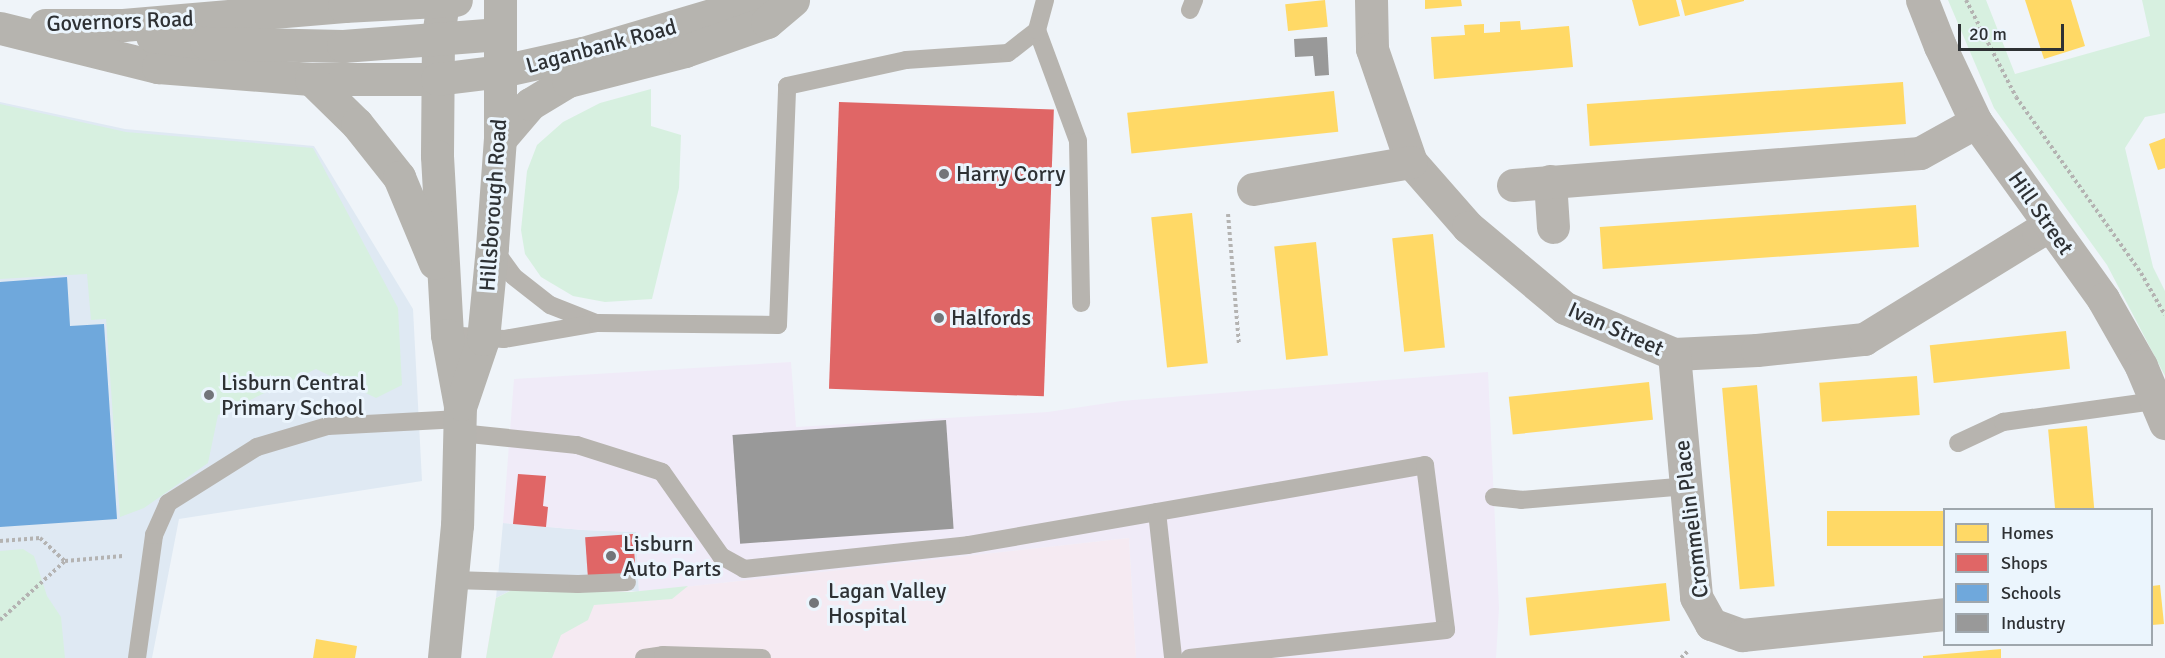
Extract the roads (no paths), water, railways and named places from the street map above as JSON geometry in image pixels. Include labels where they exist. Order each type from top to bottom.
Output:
[{"type":"highway","points":[[244,15],[291,0]]},
{"type":"highway","name":"Governors Road","points":[[0,22],[77,27],[456,0]]},
{"type":"highway","name":"Hillsborough Road","points":[[460,419],[483,339],[492,247],[500,139],[500,0]]},
{"type":"highway","name":"Laganbank Road","points":[[437,80],[501,71],[583,53],[762,0]]},
{"type":"highway","points":[[500,139],[530,104],[568,81],[685,51],[767,22],[793,0]]},
{"type":"highway","name":"Hillsborough Road","points":[[443,1],[438,38],[437,156],[447,335],[460,419],[453,580],[444,658]]},
{"type":"highway","points":[[77,27],[207,43],[343,46],[500,34]]},
{"type":"highway","name":"Governors Road","points":[[0,28],[158,67],[311,79],[437,80]]},
{"type":"highway","points":[[311,79],[357,124],[399,177],[445,286]]},
{"type":"street","name":"Ivan Street","points":[[1371,0],[1372,49],[1411,162],[1468,227],[1565,308],[1674,354],[1757,350],[1864,339],[2038,232],[2048,223]]},
{"type":"street","name":"Hill Street","points":[[1922,0],[1940,46],[1977,122],[2103,299],[2141,366],[2161,409]]},
{"type":"street","points":[[1513,185],[1920,153],[1977,122]]},
{"type":"street","points":[[1240,196],[1411,162]]},
{"type":"street","points":[[1550,182],[1553,227]]},
{"type":"street","name":"Crommelin Place","points":[[1674,354],[1696,597],[1711,624],[1742,635],[1943,614]]},
{"type":"lane","points":[[1044,1],[1037,30],[1078,141],[1081,303]]},
{"type":"lane","points":[[447,335],[504,339],[598,323],[778,325],[787,86],[906,60],[1008,53],[1037,30]]},
{"type":"lane","points":[[492,247],[513,276],[550,305],[598,323]]},
{"type":"lane","points":[[1958,443],[2003,422],[2161,409]]},
{"type":"lane","points":[[137,658],[150,554],[154,535],[168,503],[257,447],[328,426],[460,419],[577,446],[662,472],[721,556],[744,569],[968,545],[1425,465],[1446,630],[1190,658]]},
{"type":"lane","points":[[1494,497],[1521,500],[1686,486]]},
{"type":"lane","points":[[1157,512],[1173,658]]},
{"type":"lane","points":[[453,580],[578,584],[627,582]]},
{"type":"lane","points":[[644,658],[663,655],[762,658]]},
{"type":"place","name":"Harry Corry","points":[[944,174]]},
{"type":"place","name":"Halfords","points":[[939,318]]},
{"type":"place","name":"Lisburn Central Primary School","points":[[209,395]]},
{"type":"place","name":"Lisburn Auto Parts","points":[[611,556]]},
{"type":"place","name":"Lagan Valley Hospital","points":[[814,603]]}]
